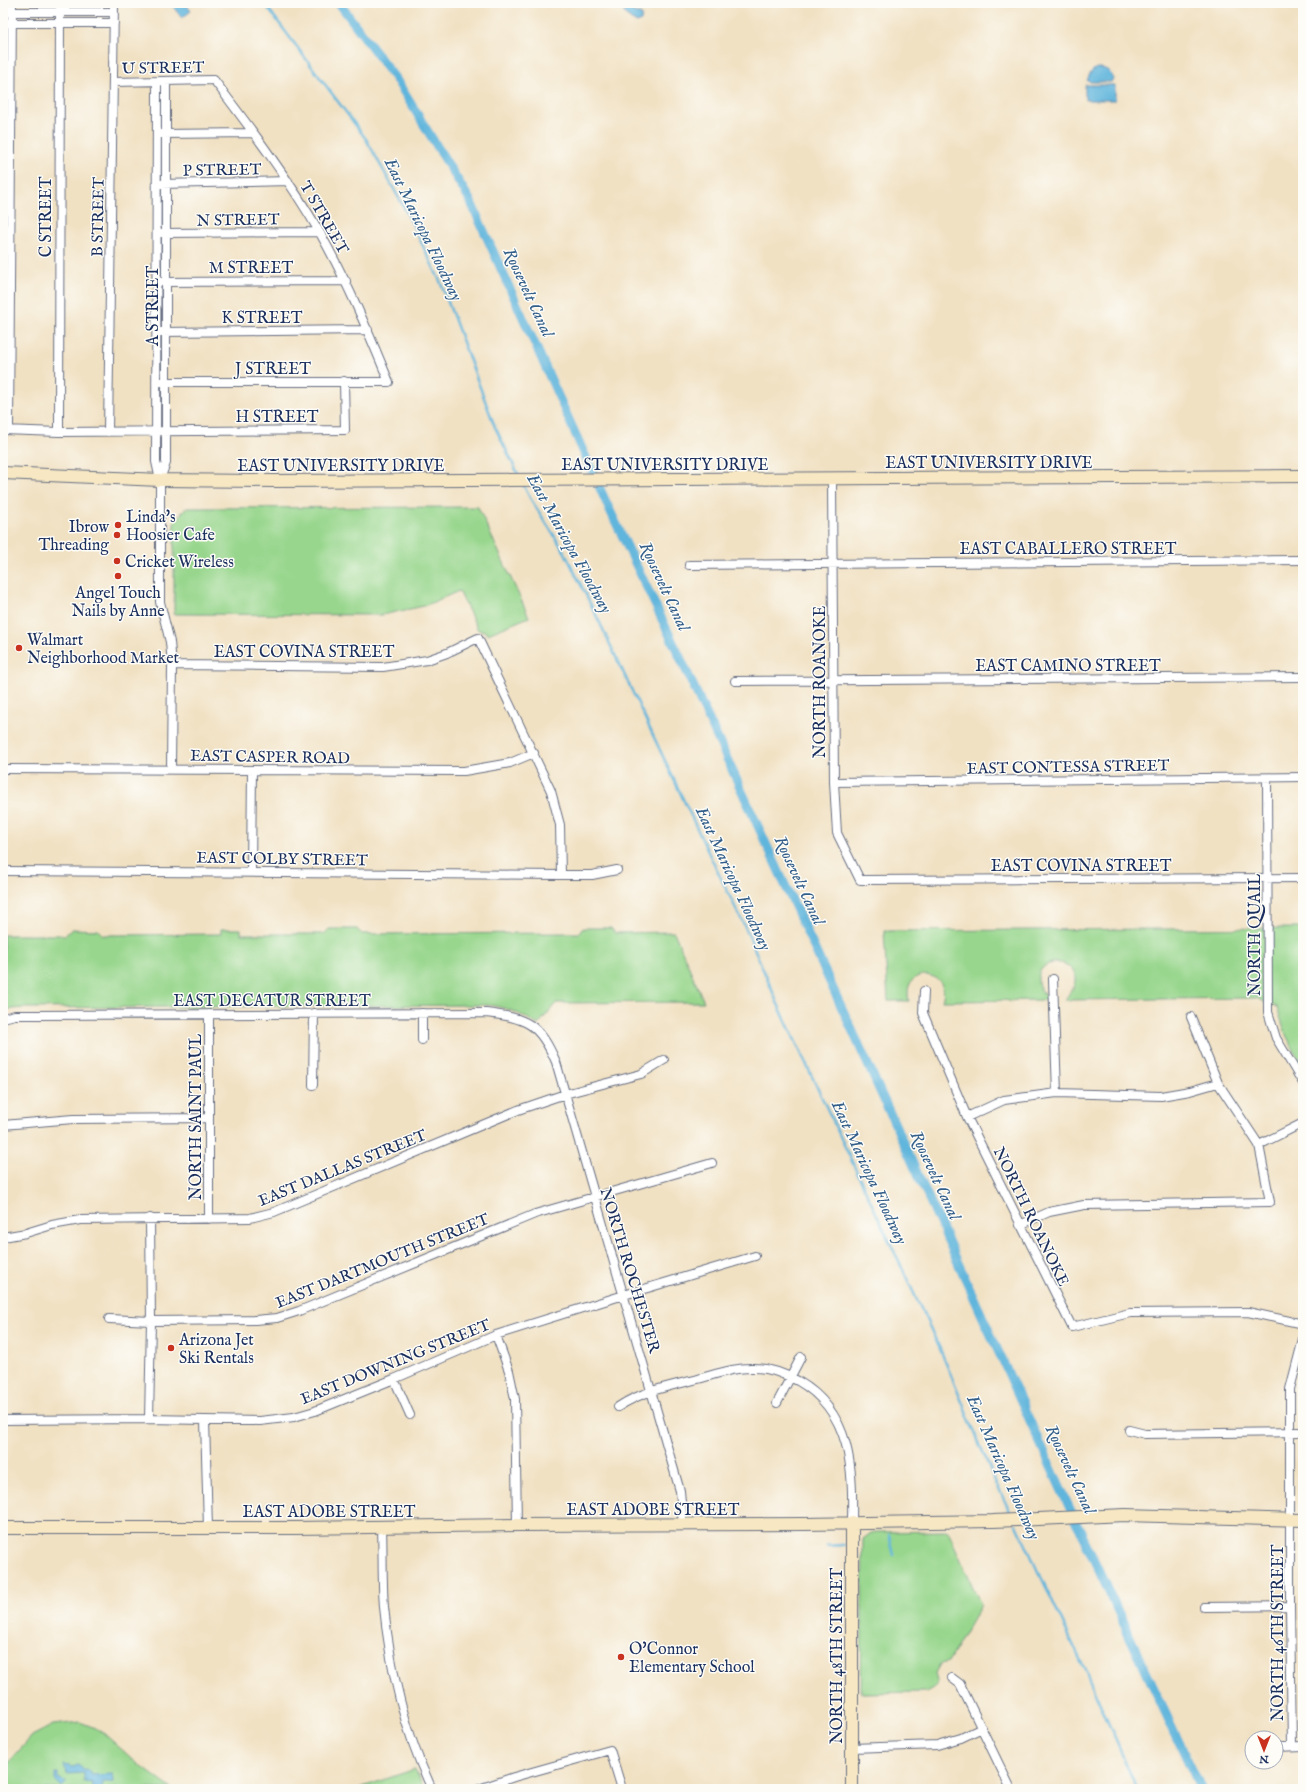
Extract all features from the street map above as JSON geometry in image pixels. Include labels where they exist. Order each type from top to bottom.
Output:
[{"type":"street","points":[[12,3],[7,12],[6,430],[59,432],[161,431]]},
{"type":"street","name":"C STREET","points":[[59,432],[60,3]]},
{"type":"street","name":"B STREET","points":[[108,432],[114,3]]},
{"type":"street","points":[[7,12],[114,12]]},
{"type":"street","points":[[7,23],[114,23]]},
{"type":"street","name":"U STREET","points":[[113,82],[214,80]]},
{"type":"street","name":"T STREET","points":[[214,80],[288,181],[319,232],[346,281],[389,382]]},
{"type":"street","name":"A STREET","points":[[160,480],[156,462],[166,382],[166,184],[162,134],[162,82]]},
{"type":"street","points":[[162,134],[254,133]]},
{"type":"street","name":"A STREET","points":[[161,431],[156,382],[157,184],[162,134]]},
{"type":"street","name":"P STREET","points":[[157,184],[288,181]]},
{"type":"street","name":"N STREET","points":[[157,233],[319,232]]},
{"type":"street","name":"M STREET","points":[[157,282],[346,281]]},
{"type":"street","name":"K STREET","points":[[157,332],[368,330]]},
{"type":"street","name":"H STREET","points":[[161,431],[345,430],[344,381]]},
{"type":"street","name":"J STREET","points":[[156,382],[389,382]]},
{"type":"street","name":"EAST UNIVERSITY DRIVE","points":[[3,474],[160,480],[274,482],[1303,476]]},
{"type":"street","name":"NORTH ROANOKE","points":[[832,479],[832,680],[834,782],[837,833],[860,880]]},
{"type":"street","points":[[160,480],[160,602],[170,642],[172,666],[171,769]]},
{"type":"street","name":"EAST CABALLERO STREET","points":[[689,565],[1303,560]]},
{"type":"street","name":"EAST COVINA STREET","points":[[172,666],[383,667],[427,660],[478,638],[534,753]]},
{"type":"street","name":"EAST CAMINO STREET","points":[[735,682],[1303,677]]},
{"type":"street","points":[[534,753],[551,791],[560,825],[561,875]]},
{"type":"street","name":"EAST CASPER ROAD","points":[[3,769],[464,771],[510,763],[534,753]]},
{"type":"street","points":[[251,872],[252,770]]},
{"type":"street","name":"NORTH QUAIL","points":[[1267,778],[1268,1012],[1276,1038],[1303,1083]]},
{"type":"street","name":"EAST CONTESSA STREET","points":[[834,782],[1303,778]]},
{"type":"street","name":"EAST COLBY STREET","points":[[3,871],[592,875],[617,870]]},
{"type":"street","name":"EAST COVINA STREET","points":[[860,880],[1303,878]]},
{"type":"street","points":[[1053,979],[1056,1093]]},
{"type":"street","name":"NORTH ROANOKE","points":[[924,991],[923,1013],[968,1117],[1072,1328],[1130,1313],[1248,1312],[1303,1324]]},
{"type":"street","points":[[422,1013],[422,1040]]},
{"type":"street","name":"EAST DECATUR STREET","points":[[3,1018],[15,1015],[34,1014],[486,1013],[506,1015],[526,1021],[537,1030]]},
{"type":"street","name":"NORTH SAINT PAUL","points":[[209,1014],[209,1219]]},
{"type":"street","points":[[313,1085],[314,1014]]},
{"type":"street","points":[[1020,1225],[1049,1212],[1084,1205],[1270,1202],[1259,1145],[1218,1084],[1191,1017]]},
{"type":"street","name":"NORTH ROCHESTER","points":[[537,1030],[550,1048],[556,1062],[680,1491],[683,1524]]},
{"type":"street","name":"EAST DALLAS STREET","points":[[3,1237],[80,1220],[250,1218],[274,1212],[518,1110],[565,1094],[641,1074],[664,1060]]},
{"type":"street","points":[[968,1117],[1004,1100],[1056,1093],[1161,1096],[1218,1084]]},
{"type":"street","points":[[3,1125],[73,1119],[209,1118]]},
{"type":"street","points":[[1259,1145],[1303,1123]]},
{"type":"street","name":"EAST DARTMOUTH STREET","points":[[108,1319],[152,1321],[277,1318],[299,1311],[535,1214],[712,1163]]},
{"type":"street","points":[[149,1419],[152,1321],[150,1218]]},
{"type":"street","name":"EAST DOWNING STREET","points":[[3,1420],[149,1419],[260,1421],[294,1417],[315,1411],[394,1379],[496,1335],[756,1256]]},
{"type":"street","points":[[496,1335],[509,1371],[515,1399],[517,1525]]},
{"type":"street","points":[[1297,1520],[1291,1432],[1290,1388],[1303,1339]]},
{"type":"street","points":[[777,1403],[801,1357]]},
{"type":"street","points":[[618,1407],[631,1398],[652,1391],[736,1368],[768,1369],[791,1377],[807,1386],[821,1398],[833,1415],[844,1437],[852,1473],[852,1523]]},
{"type":"street","points":[[394,1379],[410,1415]]},
{"type":"street","points":[[205,1420],[208,1528]]},
{"type":"street","points":[[1129,1430],[1145,1434],[1303,1432]]},
{"type":"street","name":"EAST ADOBE STREET","points":[[3,1528],[382,1527],[852,1523],[1174,1516],[1297,1520]]},
{"type":"street","name":"NORTH 46TH STREET","points":[[1292,1746],[1290,1606],[1297,1520]]},
{"type":"street","name":"NORTH 48TH STREET","points":[[852,1523],[852,1789]]},
{"type":"street","points":[[382,1527],[383,1584],[391,1653],[404,1712],[421,1766],[432,1789]]},
{"type":"street","points":[[1204,1607],[1290,1606]]},
{"type":"street","points":[[952,1678],[960,1684],[1011,1789]]},
{"type":"street","points":[[852,1748],[937,1745],[961,1738],[982,1728]]},
{"type":"street","points":[[1284,1746],[1303,1746]]},
{"type":"street","points":[[478,1789],[520,1775],[610,1750],[622,1789]]},
{"type":"green space","points":[[478,507],[529,617],[488,634],[484,631],[478,630],[459,591],[424,606],[382,615],[174,614],[174,522],[186,508]]},
{"type":"green space","points":[[583,928],[611,928],[615,933],[674,932],[704,1002],[556,1003],[538,1025],[515,1012],[489,1005],[23,1008],[3,1010],[3,935],[65,935],[72,929],[98,930],[103,935],[111,935],[221,934],[221,929],[241,929],[241,934],[324,934],[329,929],[357,929],[362,934],[579,933]]},
{"type":"green space","points":[[1303,928],[1303,1067],[1286,1035],[1277,1007],[1256,998],[1065,1000],[1075,981],[1074,973],[1070,967],[1064,964],[1050,964],[1044,967],[1039,973],[1038,984],[1047,1000],[942,1001],[943,990],[940,982],[934,977],[926,975],[918,976],[912,981],[908,989],[909,1001],[888,1001],[884,931]]},
{"type":"green space","points":[[948,1531],[981,1605],[948,1662],[940,1664],[935,1673],[938,1685],[926,1692],[861,1693],[863,1539],[871,1533],[876,1532]]},
{"type":"green space","points":[[80,1722],[100,1730],[138,1764],[172,1789],[3,1789],[3,1776],[10,1761],[32,1736],[53,1725]]},
{"type":"green space","points":[[415,1769],[424,1789],[357,1789]]},
{"type":"water","points":[[170,3],[185,3],[191,11],[182,18]]},
{"type":"water","points":[[628,8],[642,15],[641,21],[637,23],[630,19],[623,11]]},
{"type":"water","points":[[1097,68],[1103,68],[1110,73],[1113,79],[1111,82],[1087,81],[1090,73]]},
{"type":"water","points":[[1085,85],[1115,85],[1115,100],[1085,100]]},
{"type":"water","points":[[64,1765],[73,1767],[78,1765],[85,1771],[87,1769],[87,1771],[89,1770],[92,1775],[113,1774],[114,1782],[103,1782],[102,1789],[92,1789],[92,1783],[84,1782],[84,1773],[66,1774]]},
{"type":"water","points":[[55,1774],[58,1774],[58,1778],[67,1782],[62,1787],[55,1780]]},
{"type":"waterway","name":"East Maricopa Floodway","points":[[264,3],[366,139],[405,209],[440,281],[495,427],[519,476]]},
{"type":"waterway","name":"Roosevelt Canal","points":[[339,3],[397,81],[470,200],[607,504],[680,657],[859,1045],[1065,1498],[1201,1789]]},
{"type":"waterway","name":"East Maricopa Floodway","points":[[523,484],[530,498],[564,551],[746,929],[777,1002],[940,1349],[995,1481],[1012,1516]]},
{"type":"waterway","name":"East Maricopa Floodway","points":[[1016,1524],[1087,1674],[1137,1789]]},
{"type":"waterway","points":[[889,1535],[894,1555]]},
{"type":"waterway","points":[[827,1546],[844,1545]]},
{"type":"place","name":"Linda's Hoosier Cafe","points":[[118,525]]},
{"type":"place","name":"Ibrow Threading","points":[[117,535]]},
{"type":"place","name":"Cricket Wireless","points":[[117,561]]},
{"type":"place","name":"Angel Touch Nails by Anne","points":[[118,576]]},
{"type":"place","name":"Walmart Neighborhood Market","points":[[19,648]]},
{"type":"place","name":"Arizona Jet Ski Rentals","points":[[171,1348]]},
{"type":"place","name":"O'Connor Elementary School","points":[[621,1657]]}]
